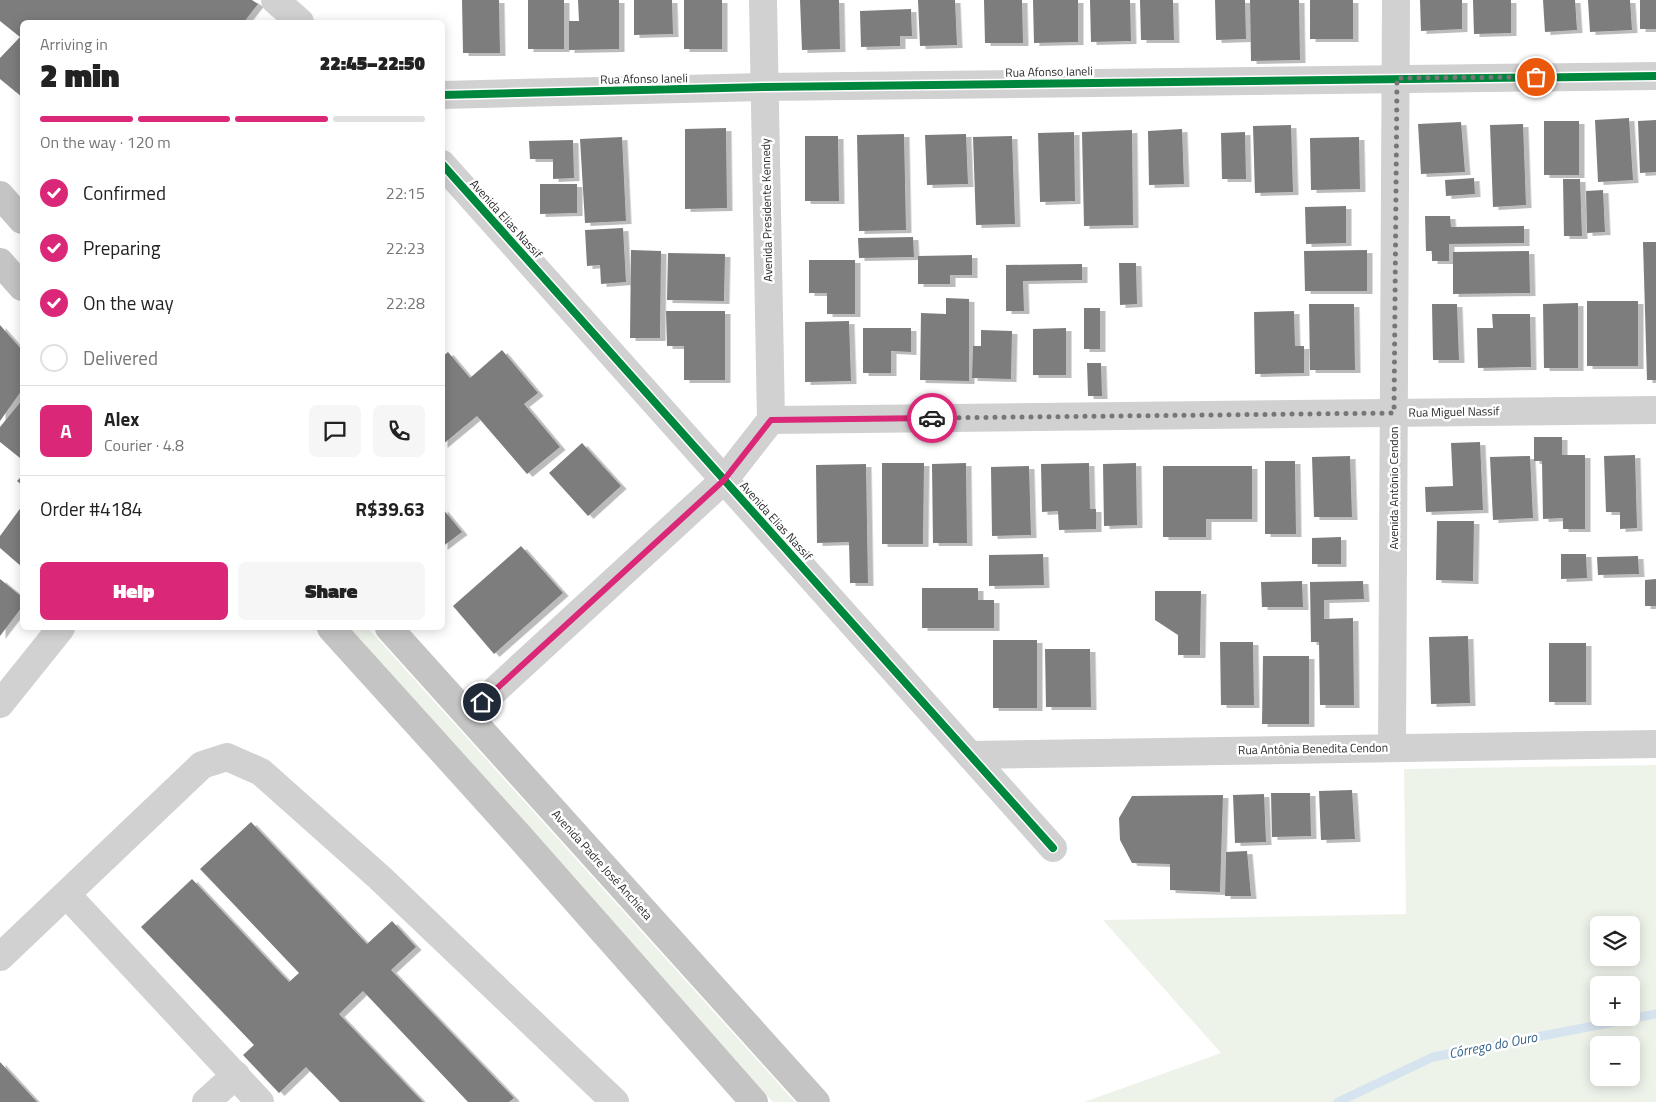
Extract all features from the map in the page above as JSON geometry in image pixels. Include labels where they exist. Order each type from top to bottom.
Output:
[{"type":"main road","points":[[0,195],[20,218]]},
{"type":"main road","points":[[0,262],[20,285]]},
{"type":"main road","points":[[332,630],[520,837],[754,1102]]},
{"type":"main road","name":"Avenida Padre José Anchieta","points":[[391,630],[816,1102]]},
{"type":"street","points":[[275,0],[298,20]]},
{"type":"street","name":"Avenida Presidente Kennedy","points":[[762,0],[771,420]]},
{"type":"street","name":"Avenida Antônio Cendon","points":[[1392,748],[1396,0]]},
{"type":"street","name":"Rua Afonso Ianeli","points":[[445,95],[765,87],[1656,76]]},
{"type":"street","name":"Avenida Elias Nassif","points":[[445,167],[1053,848]]},
{"type":"street","name":"Rua Miguel Nassif","points":[[771,420],[1656,410]]},
{"type":"street","points":[[468,715],[724,480],[771,420]]},
{"type":"street","points":[[0,704],[59,630]]},
{"type":"street","name":"Rua Antônia Benedita Cendon","points":[[970,755],[1656,744]]},
{"type":"street","points":[[0,957],[202,765],[228,757],[261,772],[379,877],[615,1102]]},
{"type":"street","points":[[67,895],[260,1102]]},
{"type":"street","points":[[206,1102],[236,1075]]},
{"type":"shaded area","points":[[351,630],[370,630],[795,1102],[773,1102]]},
{"type":"shaded area","points":[[1656,765],[1656,1102],[1084,1102],[1221,1053],[1103,920],[1406,914],[1404,769]]},
{"type":"building","points":[[0,0],[252,0],[258,4],[246,20],[20,20],[20,37],[0,21]]},
{"type":"building","points":[[462,0],[499,0],[500,53],[463,53]]},
{"type":"building","points":[[528,0],[564,0],[564,49],[528,49]]},
{"type":"building","points":[[578,0],[619,0],[619,49],[569,50],[569,21],[579,21]]},
{"type":"building","points":[[634,0],[672,0],[673,34],[634,35]]},
{"type":"building","points":[[684,0],[722,0],[722,49],[684,49]]},
{"type":"building","points":[[800,0],[839,0],[840,49],[802,50]]},
{"type":"building","points":[[918,0],[955,0],[957,45],[920,46]]},
{"type":"building","points":[[984,0],[1022,0],[1023,43],[985,43]]},
{"type":"building","points":[[1033,0],[1078,0],[1078,42],[1034,43]]},
{"type":"building","points":[[1090,0],[1130,0],[1131,41],[1091,42]]},
{"type":"building","points":[[1140,0],[1173,0],[1174,40],[1141,40]]},
{"type":"building","points":[[1215,0],[1245,0],[1246,39],[1216,40]]},
{"type":"building","points":[[1250,0],[1299,0],[1300,60],[1251,61]]},
{"type":"building","points":[[1310,0],[1353,0],[1353,39],[1310,39]]},
{"type":"building","points":[[1420,0],[1462,0],[1462,29],[1421,31]]},
{"type":"building","points":[[1473,0],[1511,0],[1511,33],[1474,34]]},
{"type":"building","points":[[1543,0],[1575,0],[1577,30],[1545,32]]},
{"type":"building","points":[[1588,0],[1630,0],[1632,30],[1590,32]]},
{"type":"building","points":[[1640,0],[1656,0],[1656,29],[1640,29]]},
{"type":"building","points":[[911,9],[912,36],[900,36],[900,46],[861,47],[860,11]]},
{"type":"building","points":[[20,37],[20,95],[0,79],[0,58]]},
{"type":"building","points":[[1629,118],[1633,180],[1598,182],[1595,120]]},
{"type":"building","points":[[1656,120],[1656,172],[1640,173],[1638,121]]},
{"type":"building","points":[[1544,121],[1579,121],[1579,175],[1544,175]]},
{"type":"building","points":[[1461,122],[1465,172],[1421,174],[1418,124]]},
{"type":"building","points":[[1523,124],[1526,205],[1493,207],[1490,125]]},
{"type":"building","points":[[1291,125],[1293,192],[1255,193],[1253,126]]},
{"type":"building","points":[[726,128],[727,208],[685,209],[685,129]]},
{"type":"building","points":[[1182,129],[1184,184],[1149,185],[1148,131]]},
{"type":"building","points":[[1132,130],[1133,225],[1084,226],[1082,132]]},
{"type":"building","points":[[1074,132],[1075,201],[1040,202],[1038,133]]},
{"type":"building","points":[[1245,132],[1246,179],[1222,179],[1221,133]]},
{"type":"building","points":[[904,134],[906,230],[859,231],[857,135]]},
{"type":"building","points":[[966,134],[968,184],[927,185],[925,135]]},
{"type":"building","points":[[805,136],[838,136],[839,201],[805,201]]},
{"type":"building","points":[[1012,136],[1015,224],[976,225],[973,137]]},
{"type":"building","points":[[622,137],[626,221],[585,223],[580,139]]},
{"type":"building","points":[[1359,137],[1360,189],[1311,190],[1310,138]]},
{"type":"building","points":[[573,140],[574,178],[553,179],[553,159],[530,159],[529,141]]},
{"type":"building","points":[[1474,178],[1475,194],[1446,196],[1445,180]]},
{"type":"building","points":[[1563,179],[1580,179],[1582,236],[1564,236]]},
{"type":"building","points":[[540,184],[577,184],[577,213],[540,214]]},
{"type":"building","points":[[1603,190],[1605,232],[1587,233],[1586,191]]},
{"type":"building","points":[[1346,206],[1346,243],[1306,244],[1305,207]]},
{"type":"building","points":[[1425,216],[1450,216],[1451,227],[1524,226],[1524,243],[1449,244],[1449,261],[1432,261],[1432,251],[1426,251]]},
{"type":"building","points":[[623,228],[626,282],[601,284],[600,265],[587,266],[585,230]]},
{"type":"building","points":[[913,237],[914,257],[859,258],[858,238]]},
{"type":"building","points":[[1643,242],[1656,242],[1656,380],[1647,380]]},
{"type":"building","points":[[631,250],[661,251],[660,338],[630,338]]},
{"type":"building","points":[[1367,250],[1367,291],[1305,291],[1304,251]]},
{"type":"building","points":[[1529,251],[1530,293],[1453,294],[1453,252]]},
{"type":"building","points":[[668,253],[725,254],[724,301],[667,300]]},
{"type":"building","points":[[972,255],[972,275],[950,275],[950,284],[918,284],[918,256]]},
{"type":"building","points":[[809,260],[855,260],[855,314],[827,314],[827,293],[809,293]]},
{"type":"building","points":[[1119,263],[1136,263],[1137,304],[1120,305]]},
{"type":"building","points":[[1082,264],[1082,280],[1023,281],[1024,311],[1006,311],[1006,265]]},
{"type":"building","points":[[946,298],[969,299],[969,381],[920,380],[921,313],[946,314]]},
{"type":"building","points":[[1587,301],[1638,301],[1638,366],[1587,366]]},
{"type":"building","points":[[1578,303],[1578,368],[1544,368],[1543,304]]},
{"type":"building","points":[[1309,304],[1354,304],[1355,370],[1310,370]]},
{"type":"building","points":[[1432,304],[1457,304],[1459,360],[1433,360]]},
{"type":"building","points":[[1084,308],[1100,308],[1100,349],[1084,349]]},
{"type":"building","points":[[666,311],[725,311],[725,380],[684,380],[684,346],[667,346]]},
{"type":"building","points":[[1294,311],[1295,346],[1304,346],[1304,373],[1255,374],[1254,312]]},
{"type":"building","points":[[1492,314],[1530,314],[1531,367],[1478,368],[1477,328],[1493,328]]},
{"type":"building","points":[[849,321],[851,381],[805,382],[805,322]]},
{"type":"building","points":[[0,325],[20,348],[20,393],[0,421]]},
{"type":"building","points":[[863,328],[911,328],[911,352],[891,351],[891,373],[863,373]]},
{"type":"building","points":[[1066,328],[1066,375],[1033,375],[1033,329]]},
{"type":"building","points":[[981,330],[1012,331],[1011,379],[972,378],[973,346],[981,346]]},
{"type":"building","points":[[502,350],[538,393],[524,404],[560,447],[527,474],[477,416],[445,443],[445,354],[448,352],[470,378]]},
{"type":"building","points":[[1087,363],[1101,363],[1102,396],[1088,396]]},
{"type":"building","points":[[20,402],[20,458],[0,442],[0,427]]},
{"type":"building","points":[[1534,437],[1562,437],[1562,455],[1585,455],[1585,529],[1563,529],[1563,518],[1543,519],[1542,461],[1534,461]]},
{"type":"building","points":[[1480,442],[1483,510],[1426,512],[1425,487],[1453,486],[1451,443]]},
{"type":"building","points":[[582,443],[621,486],[588,516],[549,473]]},
{"type":"building","points":[[1635,455],[1637,528],[1620,529],[1620,512],[1606,512],[1604,456]]},
{"type":"building","points":[[1350,456],[1352,517],[1314,517],[1312,457]]},
{"type":"building","points":[[1530,456],[1533,518],[1493,520],[1490,457]]},
{"type":"building","points":[[1265,461],[1295,461],[1296,534],[1265,534]]},
{"type":"building","points":[[882,463],[924,463],[923,544],[882,544]]},
{"type":"building","points":[[966,463],[967,543],[933,543],[932,464]]},
{"type":"building","points":[[1089,463],[1090,509],[1096,509],[1096,529],[1059,530],[1058,511],[1042,512],[1041,464]]},
{"type":"building","points":[[1136,463],[1137,525],[1104,526],[1103,464]]},
{"type":"building","points":[[866,464],[868,583],[850,583],[849,542],[817,543],[816,465]]},
{"type":"building","points":[[1029,466],[1031,535],[992,536],[991,467]]},
{"type":"building","points":[[1163,466],[1252,466],[1252,519],[1206,519],[1206,537],[1163,537]]},
{"type":"building","points":[[20,509],[20,565],[0,548],[0,536]]},
{"type":"building","points":[[445,512],[462,532],[445,545]]},
{"type":"building","points":[[1437,521],[1474,521],[1473,581],[1436,580]]},
{"type":"building","points":[[1341,537],[1341,564],[1312,564],[1312,538]]},
{"type":"building","points":[[521,546],[563,593],[494,654],[453,606]]},
{"type":"building","points":[[1043,554],[1044,585],[989,586],[989,555]]},
{"type":"building","points":[[1561,554],[1586,554],[1587,578],[1561,579]]},
{"type":"building","points":[[1638,556],[1639,574],[1598,575],[1597,557]]},
{"type":"building","points":[[0,579],[20,595],[20,610],[0,636]]},
{"type":"building","points":[[1656,579],[1656,606],[1645,606],[1645,580]]},
{"type":"building","points":[[1302,581],[1303,607],[1262,607],[1261,582]]},
{"type":"building","points":[[1363,581],[1364,599],[1324,600],[1324,619],[1353,618],[1354,705],[1320,705],[1319,642],[1311,642],[1310,582]]},
{"type":"building","points":[[922,588],[978,588],[978,600],[994,600],[994,628],[922,628]]},
{"type":"building","points":[[1155,591],[1201,591],[1200,655],[1178,655],[1178,635],[1155,620]]},
{"type":"building","points":[[1468,636],[1470,703],[1431,704],[1429,637]]},
{"type":"building","points":[[993,640],[1037,640],[1037,708],[993,708]]},
{"type":"building","points":[[1220,642],[1253,642],[1254,705],[1221,705]]},
{"type":"building","points":[[1549,643],[1586,643],[1586,702],[1549,702]]},
{"type":"building","points":[[1045,649],[1090,649],[1091,707],[1046,707]]},
{"type":"building","points":[[1263,656],[1309,656],[1309,724],[1262,724]]},
{"type":"building","points":[[1352,790],[1355,839],[1321,840],[1319,791]]},
{"type":"building","points":[[1271,793],[1310,793],[1311,836],[1272,837]]},
{"type":"building","points":[[1264,794],[1266,842],[1235,843],[1233,795]]},
{"type":"building","points":[[1223,795],[1220,892],[1170,890],[1170,864],[1132,863],[1120,840],[1119,818],[1132,796]]},
{"type":"building","points":[[251,822],[367,944],[392,921],[416,947],[391,970],[514,1098],[509,1102],[468,1102],[363,991],[339,1014],[423,1102],[340,1102],[306,1067],[279,1093],[243,1055],[254,1045],[141,927],[192,879],[289,982],[299,973],[200,869]]},
{"type":"building","points":[[1247,851],[1251,896],[1225,896],[1226,852]]},
{"type":"building","points":[[0,1062],[37,1102],[0,1102]]},
{"type":"waterway","name":"Córrego do Ouro","points":[[1338,1102],[1433,1057],[1656,1014]]},
{"type":"cycle path","points":[[445,95],[765,87],[1656,76]]},
{"type":"cycle path","points":[[445,167],[1053,848]]},
{"type":"way so far","points":[[932,418],[1394,413],[1397,78],[1536,77]]},
{"type":"route","points":[[482,702],[724,480],[771,420],[932,418]]}]
